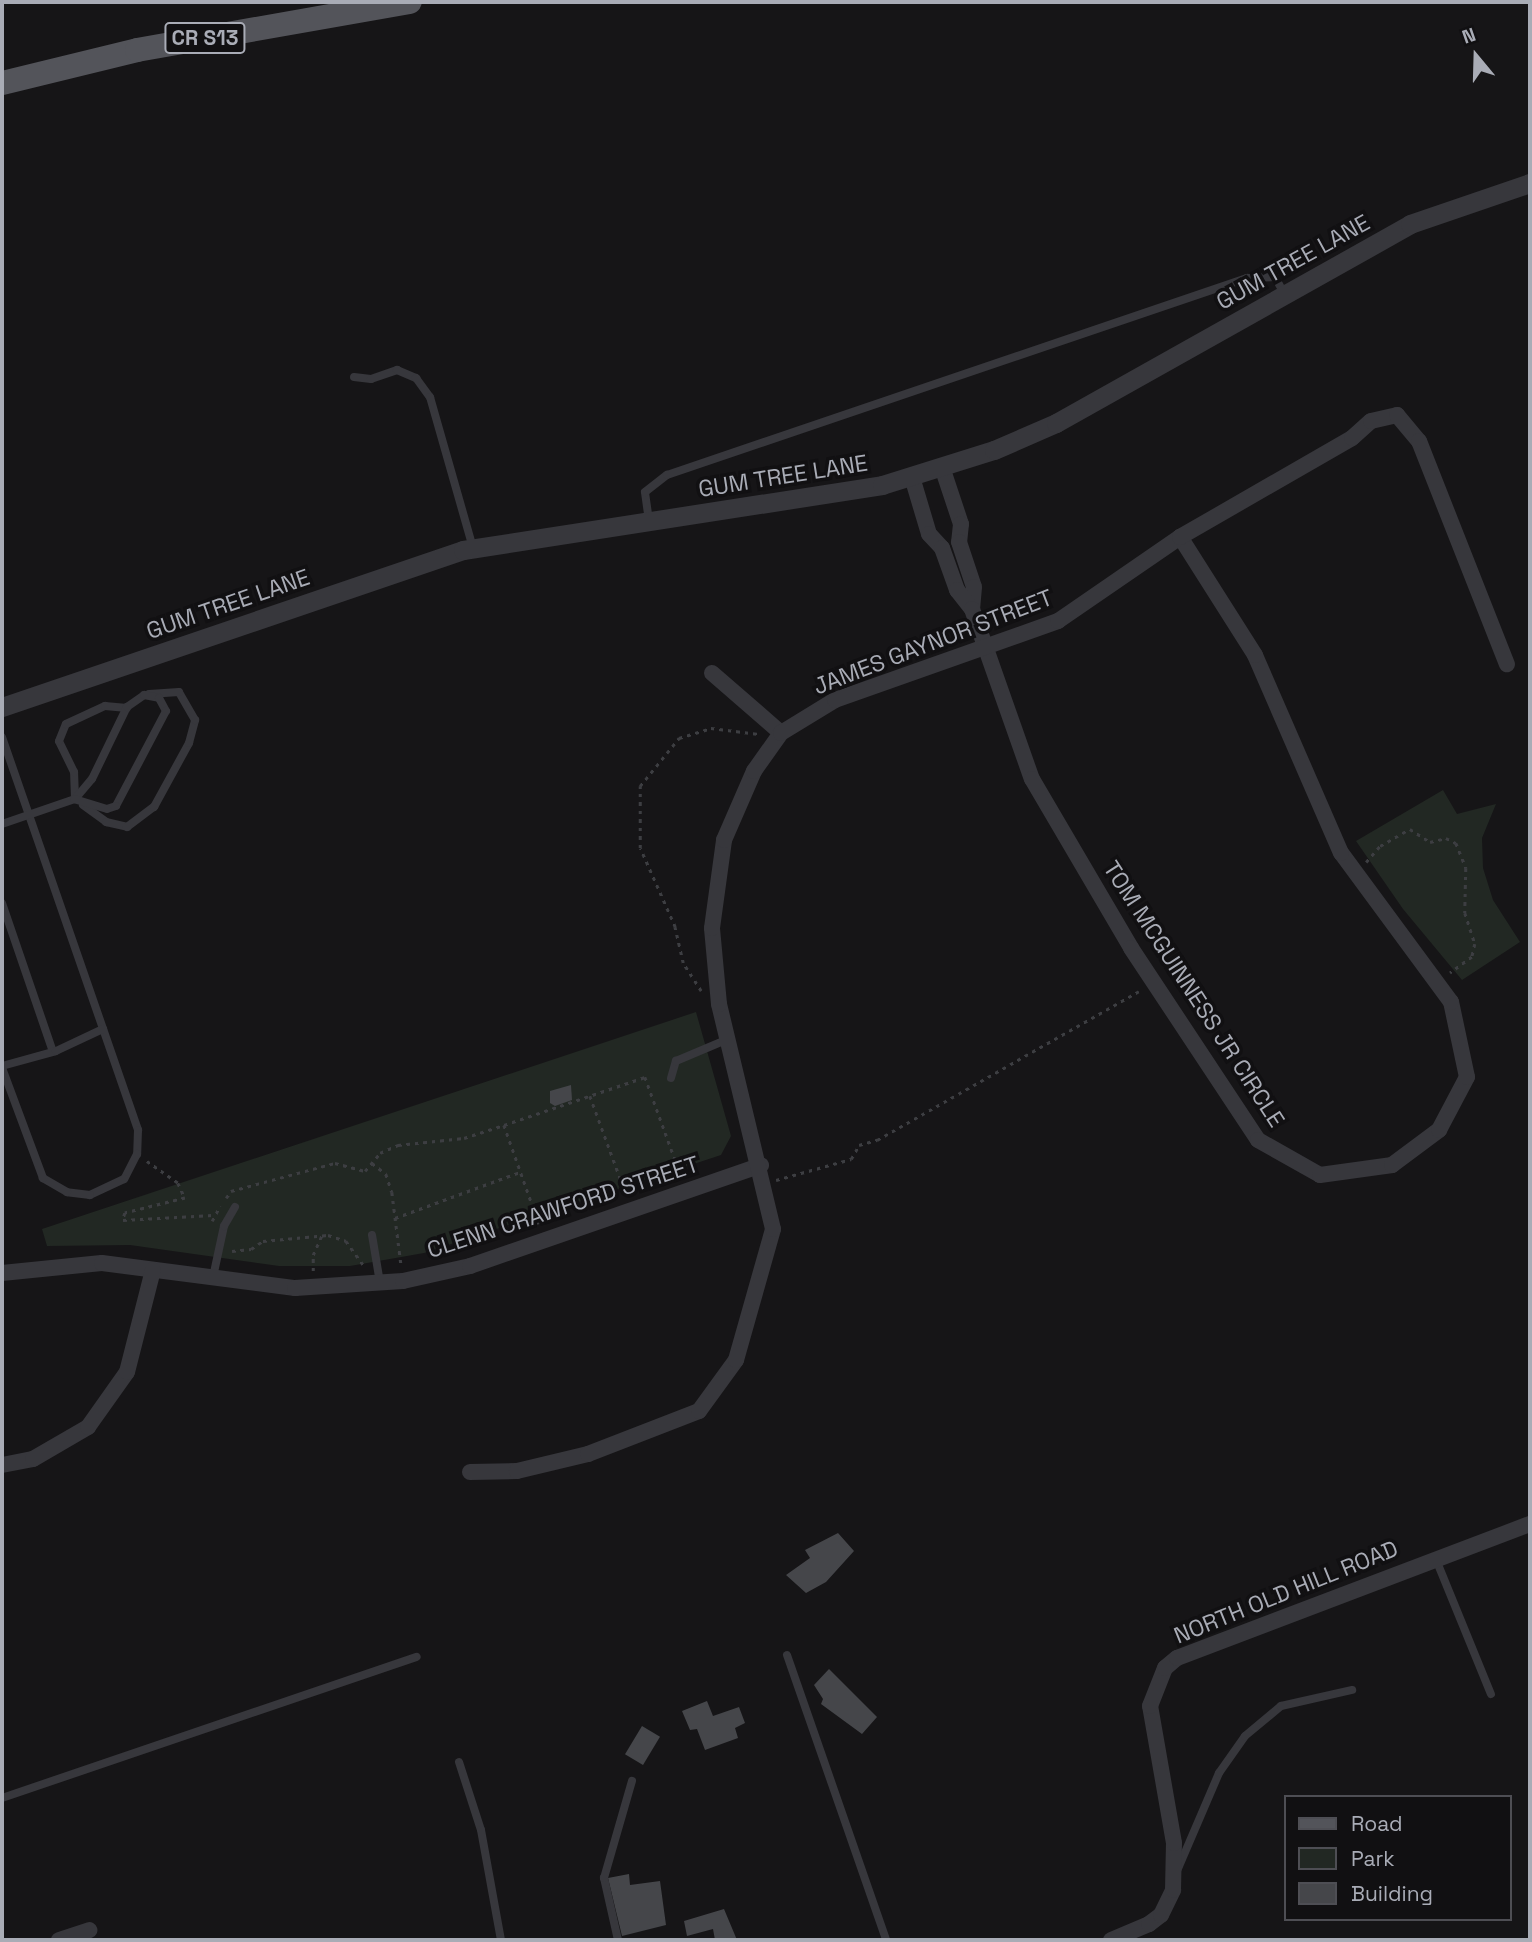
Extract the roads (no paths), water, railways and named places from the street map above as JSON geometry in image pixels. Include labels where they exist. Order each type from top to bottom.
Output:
[{"type":"main road","name":"CR S13","points":[[2,83],[137,50],[410,2]]},
{"type":"street","name":"GUM TREE LANE","points":[[2,707],[473,548],[882,485],[942,467],[1056,423],[1410,224],[1530,183]]},
{"type":"street","name":"JAMES GAYNOR STREET","points":[[470,1472],[517,1471],[588,1454],[699,1411],[736,1360],[773,1229],[761,1165],[728,1040],[718,987],[712,928],[724,840],[754,771],[781,733],[835,700],[988,649],[1058,621],[1181,537],[1352,438],[1371,421],[1397,415],[1419,441],[1507,664]]},
{"type":"street","name":"TOM MCGUINNESS JR CIRCLE","points":[[942,467],[961,524],[959,542],[974,587],[972,609]]},
{"type":"street","name":"TOM MCGUINNESS JR CIRCLE","points":[[912,477],[929,534],[942,548],[957,590],[972,609],[988,649],[1032,779],[1154,982],[1258,1140],[1320,1175],[1392,1165],[1438,1130],[1467,1077],[1451,1002],[1341,853],[1298,760],[1255,655],[1181,537]]},
{"type":"street","points":[[712,673],[781,733]]},
{"type":"street","name":"CLENN CRAWFORD STREET","points":[[2,1273],[102,1263],[314,1287],[403,1281],[470,1266],[761,1165]]},
{"type":"street","points":[[2,1465],[33,1459],[88,1427],[127,1372],[153,1270]]},
{"type":"street","name":"NORTH OLD HILL ROAD","points":[[1111,1940],[1161,1915],[1173,1890],[1174,1843],[1150,1706],[1165,1668],[1177,1658],[1438,1556],[1530,1524]]},
{"type":"street","points":[[59,1940],[89,1930]]},
{"type":"lane","points":[[649,521],[645,492],[667,475],[1247,278],[1275,277],[1285,294]]},
{"type":"lane","points":[[354,377],[371,379],[397,370],[416,378],[430,397],[473,548]]},
{"type":"lane","points":[[942,548],[959,542]]},
{"type":"lane","points":[[2,824],[75,799],[92,779],[127,708],[149,694],[179,692],[195,720],[189,743],[154,807],[127,827],[106,822],[75,799]]},
{"type":"lane","points":[[75,799],[107,810],[116,806],[166,711],[159,698],[149,694]]},
{"type":"lane","points":[[75,799],[74,772],[59,741],[66,724],[105,706],[127,708]]},
{"type":"lane","points":[[2,737],[138,1130],[137,1154],[124,1179],[90,1195],[67,1192],[43,1178],[2,1067],[53,1052],[103,1029]]},
{"type":"lane","points":[[2,903],[53,1052]]},
{"type":"lane","points":[[671,1078],[676,1061],[728,1040]]},
{"type":"lane","points":[[213,1277],[223,1226],[235,1206]]},
{"type":"lane","points":[[372,1235],[380,1283]]},
{"type":"lane","points":[[1438,1556],[1491,1694]]},
{"type":"lane","points":[[787,1655],[886,1940]]},
{"type":"lane","points":[[2,1798],[417,1657]]},
{"type":"lane","points":[[1174,1876],[1219,1773],[1245,1736],[1281,1706],[1352,1690]]},
{"type":"lane","points":[[460,1762],[481,1830],[501,1940]]},
{"type":"lane","points":[[618,1940],[604,1878],[632,1781]]}]
